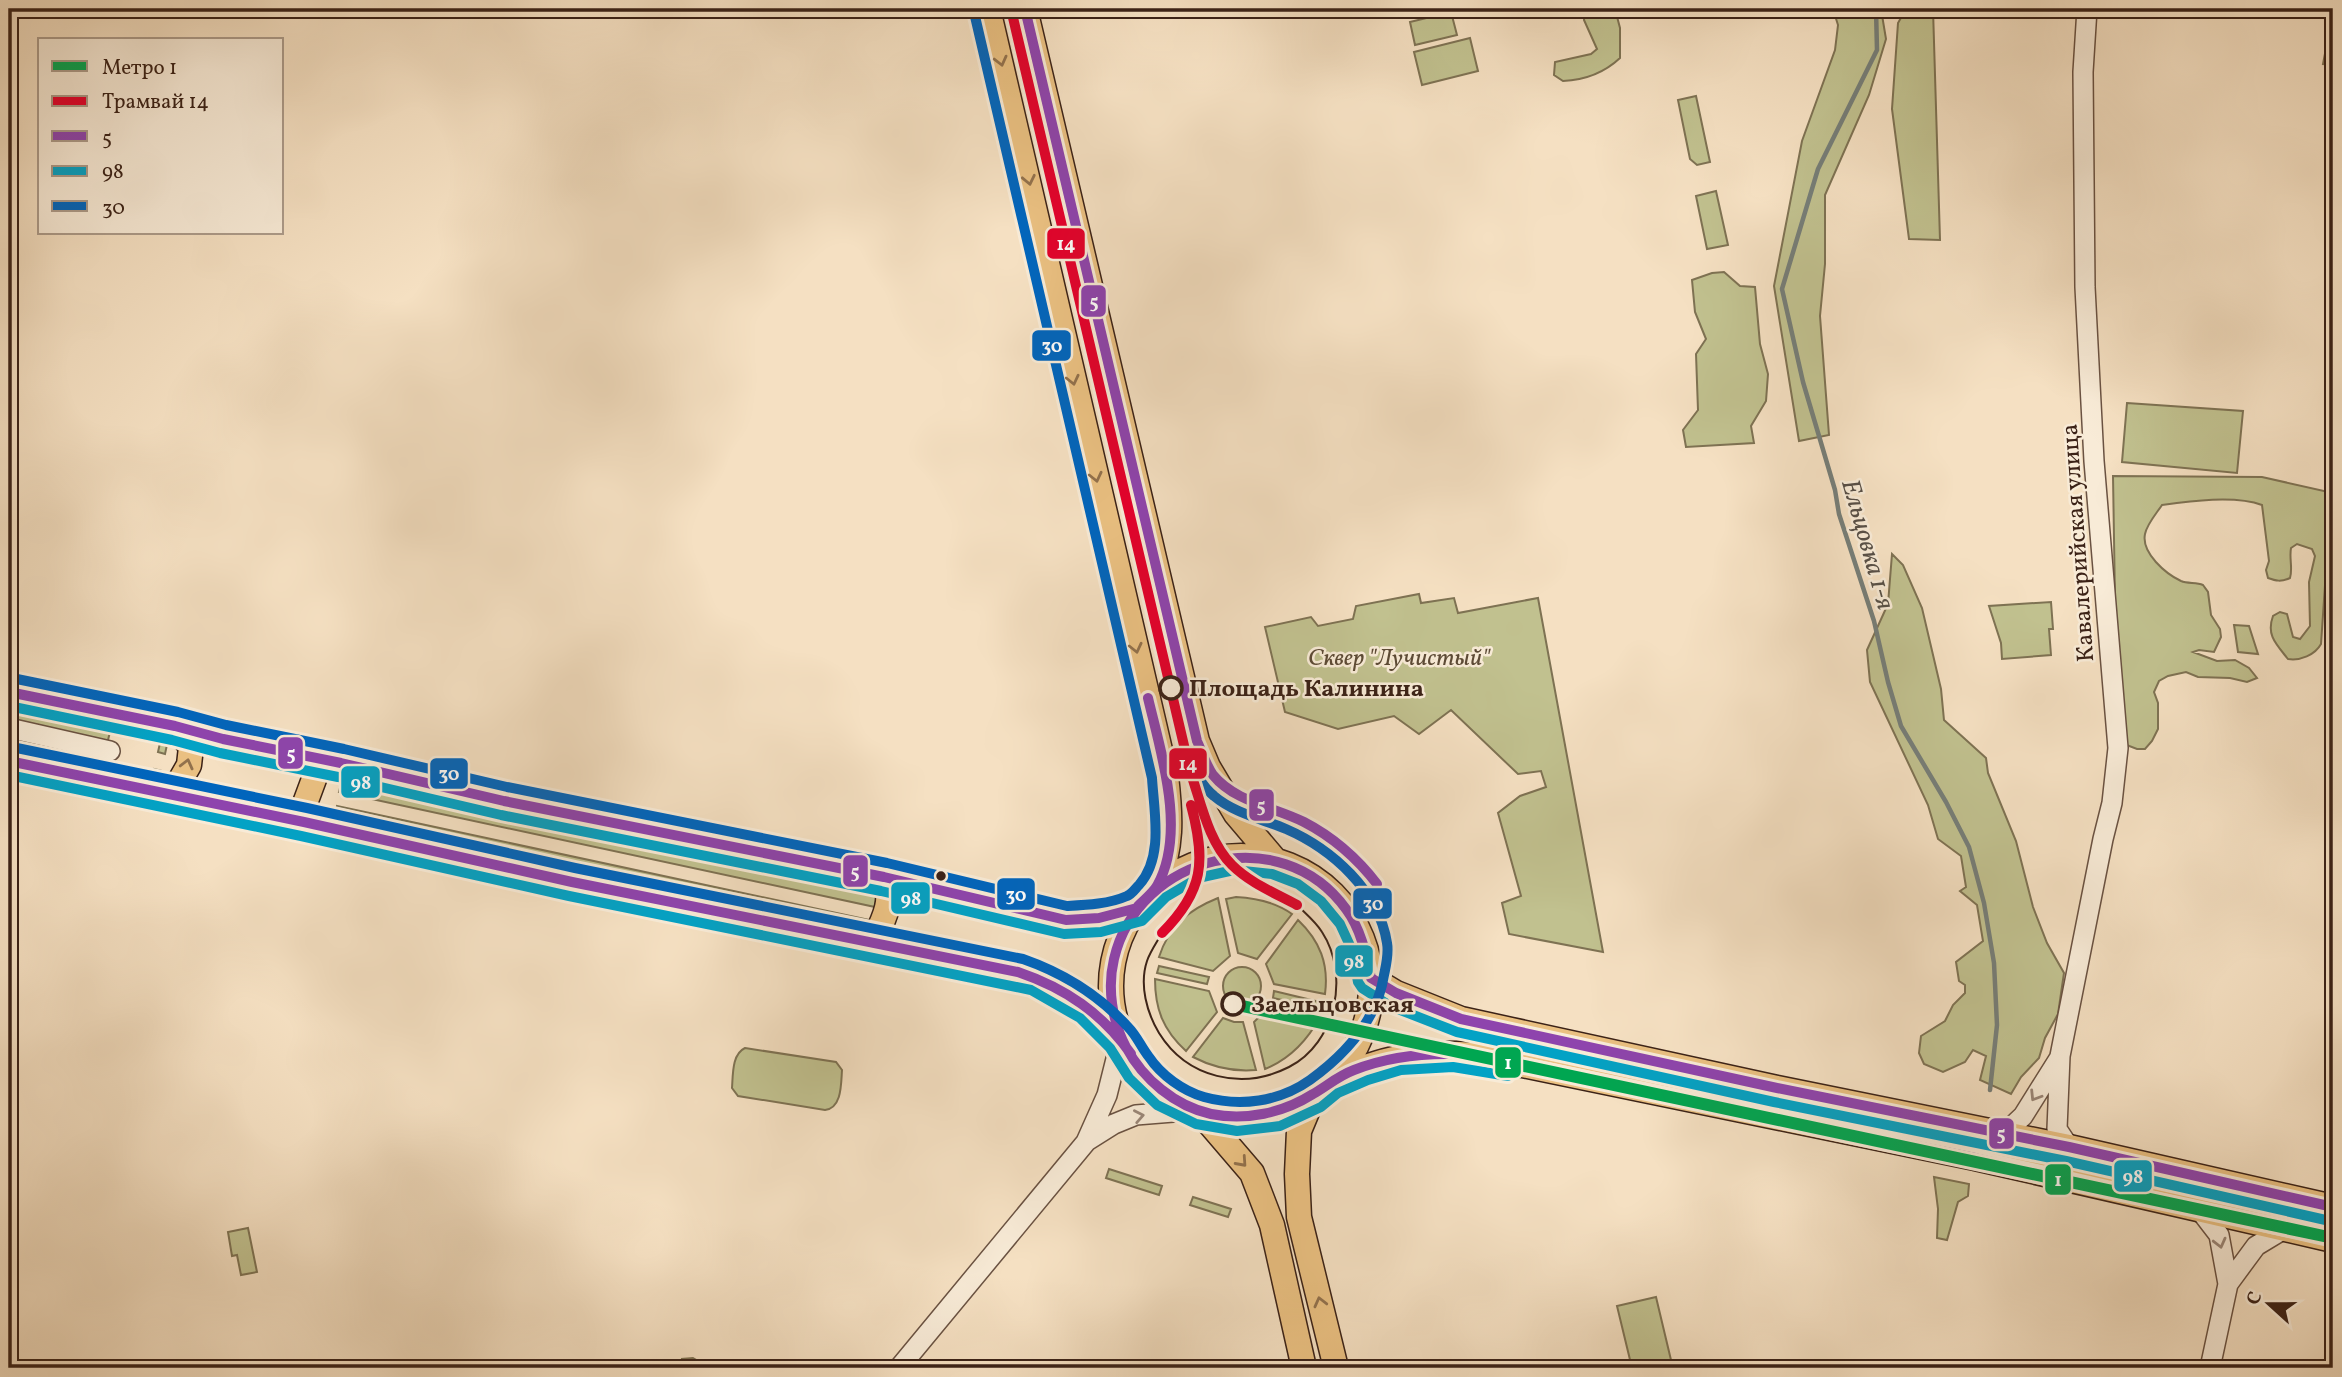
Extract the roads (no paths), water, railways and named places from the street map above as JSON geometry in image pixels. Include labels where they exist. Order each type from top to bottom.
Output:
[{"type":"main road","points":[[988,9],[1166,776],[1170,835],[1168,858],[1157,886]]},
{"type":"main road","points":[[1025,9],[1197,741],[1208,767],[1236,814],[1275,860]]},
{"type":"main road","points":[[9,692],[175,726],[504,801],[884,877],[1066,920],[1100,918],[1137,908]]},
{"type":"main road","points":[[159,792],[177,786],[189,765],[191,747],[175,726]]},
{"type":"main road","points":[[9,761],[303,822],[572,882],[1036,977],[1088,1007],[1121,1039],[1140,1069],[1157,1086],[1166,1094],[1198,1110],[1237,1117],[1277,1112],[1363,1067],[1399,1056],[1474,1055],[1975,1158],[2333,1240]]},
{"type":"main road","points":[[303,822],[304,806],[317,771],[331,762]]},
{"type":"main road","points":[[1121,1039],[1112,1006],[1111,971],[1120,938],[1137,908],[1157,886],[1193,865],[1234,856],[1275,860],[1305,872],[1331,891],[1352,917],[1365,946],[1371,978],[1370,1006],[1363,1034],[1349,1060],[1322,1088],[1299,1131],[1297,1174],[1298,1217],[1336,1368]]},
{"type":"main road","points":[[873,942],[887,912],[889,888],[884,877]]},
{"type":"main road","points":[[1371,978],[1396,993],[1461,1019],[1777,1088],[2005,1133],[2333,1207]]},
{"type":"main road","points":[[1198,1110],[1252,1173],[1272,1226],[1304,1368]]},
{"type":"street","name":"Кавалерийская улица","points":[[2060,1056],[2112,803],[2118,748],[2094,461],[2085,288],[2083,72],[2087,14]]},
{"type":"street","points":[[9,728],[110,751]]},
{"type":"street","points":[[900,1368],[1086,1142],[1107,1096],[1121,1039]]},
{"type":"street","points":[[2005,1133],[2022,1116],[2060,1056]]},
{"type":"street","points":[[2060,1056],[2057,1129],[2069,1147]]},
{"type":"street","points":[[1086,1142],[1114,1124],[1136,1115],[1198,1110]]},
{"type":"street","points":[[2199,1209],[2220,1235],[2228,1284],[2210,1368]]},
{"type":"street","points":[[2228,1284],[2256,1246],[2284,1228]]},
{"type":"waterway","name":"Ельцовка 1-я","points":[[1876,9],[1877,50],[1818,169],[1782,289],[1803,382],[1835,490],[1839,514],[1874,621],[1901,726],[1969,847],[1984,903],[1994,963],[1997,1025],[1990,1090]]},
{"type":"tram line","name":"14","points":[[1011,9],[1190,771],[1211,833],[1224,855],[1232,865],[1255,882],[1297,905]]},
{"type":"tram line","name":"14","points":[[1162,933],[1186,903],[1198,874],[1199,843],[1191,805]]},
{"type":"tram line","points":[[1162,933],[1148,958],[1144,980],[1148,1008],[1159,1033],[1185,1061],[1200,1070],[1235,1079],[1253,1078],[1289,1067],[1305,1056],[1318,1042],[1334,1007],[1336,987],[1331,949],[1320,928],[1297,905]]},
{"type":"metro line","name":"1","points":[[1233,1004],[2333,1238]]},
{"type":"place","name":"Площадь Калинина","points":[[1171,688]]},
{"type":"place","name":"Заельцовская","points":[[1233,1004]]},
{"type":"park label","name":"Сквер \"Лучистый\"","points":[[1399,657]]}]
